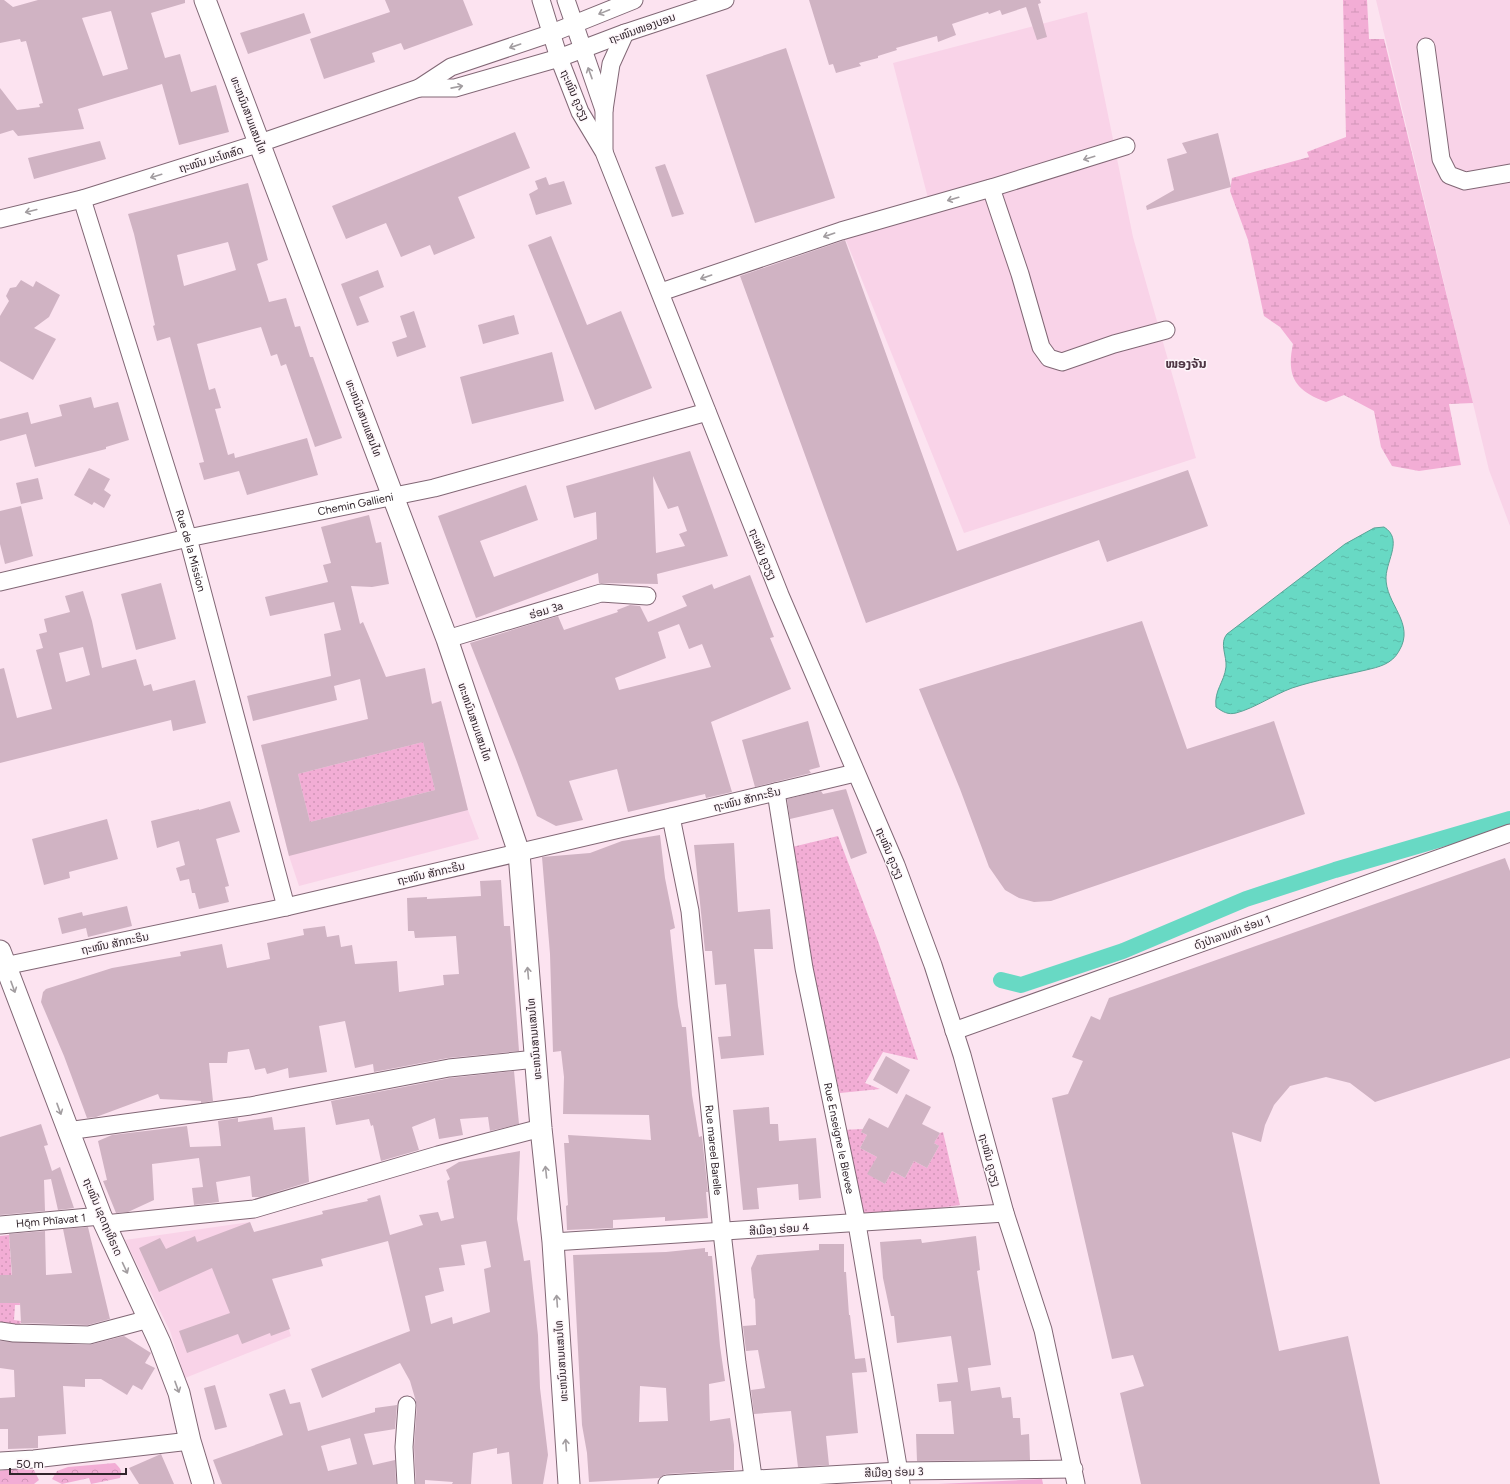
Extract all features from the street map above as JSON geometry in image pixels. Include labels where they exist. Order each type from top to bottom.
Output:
[{"type":"main road","name":"ທະຫນົນສາມແສນໄທ","points":[[205,0],[447,639],[519,853],[541,1128],[553,1242],[569,1484]]},
{"type":"main road","name":"ຖະໜົນ ເຊດຖາທິຣາດ","points":[[2,961],[67,1132],[103,1220],[160,1343],[179,1393],[190,1441],[203,1484]]},
{"type":"street","name":"ຖະໜົນ ຄູວຽງ","points":[[542,0],[559,58],[580,112],[604,152],[661,292],[780,595],[815,673],[855,773],[896,865],[933,965],[954,1030],[1005,1213],[1042,1330],[1075,1477]]},
{"type":"street","name":"ຖະໜົນ ຄູວຽງ","points":[[566,0],[582,50],[604,110],[604,152]]},
{"type":"street","points":[[552,33],[634,0]]},
{"type":"street","name":"ຖະໜົນໜອງບອນ","points":[[559,58],[625,33],[725,0]]},
{"type":"street","name":"ຖະໜົນ ມະໂຫສົດ","points":[[0,219],[82,199],[260,143],[418,88],[451,67],[552,33]]},
{"type":"street","points":[[604,110],[611,64],[625,33]]},
{"type":"street","points":[[1426,48],[1441,159],[1449,175],[1465,181],[1510,173]]},
{"type":"street","name":"ຖະໜົນ ມະໂຫສົດ","points":[[418,88],[455,88],[559,58]]},
{"type":"street","points":[[661,292],[842,231],[991,188],[1126,146]]},
{"type":"street","points":[[991,188],[1020,274],[1041,347],[1049,358],[1062,362],[1114,344],[1166,330]]},
{"type":"street","name":"Rue de la Mission","points":[[82,199],[188,538],[286,907]]},
{"type":"street","name":"Chemin Gallieni","points":[[0,582],[188,538],[434,488],[707,412]]},
{"type":"street","name":"ຮ່ອມ 3a","points":[[447,639],[600,593],[647,596]]},
{"type":"street","name":"ຖະໜົນ ສັກກະຣິນ","points":[[2,961],[286,907],[671,818],[855,773]]},
{"type":"street","name":"Rue Enseigne le Blevee","points":[[776,792],[804,968],[857,1224],[900,1478]]},
{"type":"street","name":"Rue mareel Barelle","points":[[671,818],[690,911],[736,1363],[753,1482]]},
{"type":"street","name":"ດົງປ່າລານທ່າ ຮ່ອມ 1","points":[[954,1030],[1510,833]]},
{"type":"street","points":[[67,1132],[250,1106],[449,1068],[536,1059]]},
{"type":"street","name":"Hǭm Phīavat 1","points":[[0,1225],[103,1220],[254,1209],[438,1155],[541,1128]]},
{"type":"street","name":"ສີເມືອງ ຮ່ອມ 4","points":[[553,1242],[857,1224],[1005,1213]]},
{"type":"street","points":[[0,1331],[14,1333],[89,1335],[149,1319]]},
{"type":"street","points":[[406,1484],[404,1447],[407,1405]]},
{"type":"street","points":[[0,1461],[42,1458],[190,1441]]},
{"type":"street","name":"ສີເມືອງ ຮ່ອມ 3","points":[[667,1484],[900,1478],[1075,1477]]},
{"type":"shaded area","points":[[1376,0],[1510,0],[1510,526],[1489,470]]},
{"type":"shaded area","points":[[1087,12],[1133,237],[1196,458],[964,533],[843,233],[929,202],[893,63]]},
{"type":"shaded area","points":[[441,701],[468,810],[479,839],[299,886],[289,856],[261,745]]},
{"type":"shaded area","points":[[250,1222],[272,1279],[291,1336],[185,1378],[170,1331],[125,1240]]},
{"type":"green space","points":[[1343,0],[1367,0],[1369,39],[1384,39],[1473,403],[1449,404],[1461,465],[1419,471],[1392,466],[1381,447],[1374,411],[1344,395],[1326,402],[1315,398],[1300,387],[1292,374],[1291,355],[1293,344],[1280,327],[1264,316],[1248,240],[1230,191],[1232,178],[1309,157],[1307,152],[1346,137]]},
{"type":"green space","points":[[423,742],[435,790],[310,822],[298,774]]},
{"type":"green space","points":[[838,836],[878,941],[918,1060],[883,1052],[865,1083],[880,1089],[840,1093],[811,972],[788,848]]},
{"type":"green space","points":[[863,1129],[861,1132],[867,1135],[860,1148],[877,1157],[868,1174],[885,1184],[892,1171],[905,1178],[914,1161],[927,1168],[939,1146],[934,1143],[940,1133],[943,1132],[960,1205],[863,1219],[841,1130]]},
{"type":"green space","points":[[9,1235],[12,1279],[18,1278],[20,1305],[15,1305],[14,1320],[21,1321],[19,1328],[0,1324],[0,1236]]},
{"type":"green space","points":[[115,1463],[121,1473],[120,1478],[91,1484],[89,1478],[62,1484],[52,1479],[57,1471],[68,1467]]},
{"type":"green space","points":[[10,1469],[34,1470],[39,1480],[34,1484],[0,1484],[0,1471]]},
{"type":"green space","points":[[1042,1479],[1043,1484],[938,1484]]},
{"type":"water","points":[[1384,527],[1390,532],[1393,543],[1386,577],[1387,587],[1402,622],[1404,631],[1403,641],[1399,651],[1393,659],[1380,666],[1319,680],[1292,688],[1236,713],[1226,713],[1216,707],[1216,696],[1226,667],[1223,645],[1227,634],[1345,544],[1374,528]]},
{"type":"building","points":[[0,0],[4,0],[13,7],[38,0],[185,0],[185,3],[151,13],[165,58],[180,54],[191,92],[216,85],[229,132],[179,145],[162,84],[78,109],[84,129],[18,136],[13,130],[0,134],[0,88],[17,110],[40,107],[39,104],[43,103],[26,41],[21,42],[20,39],[0,43]],"holes":[[[111,11],[128,69],[103,76],[82,18]]]},
{"type":"building","points":[[385,0],[463,0],[473,25],[404,50],[401,43],[372,53],[375,62],[324,79],[310,39],[390,12]]},
{"type":"building","points":[[809,0],[1040,0],[1041,3],[1038,4],[1047,37],[1037,40],[1026,7],[1002,15],[1000,10],[989,14],[988,12],[952,24],[956,35],[938,42],[937,36],[896,48],[897,50],[878,56],[878,58],[859,63],[861,66],[836,73],[833,64],[829,65]]},
{"type":"building","points":[[304,13],[311,33],[248,54],[240,33]]},
{"type":"building","points":[[786,48],[835,198],[755,223],[706,75]]},
{"type":"building","points":[[515,132],[530,168],[458,197],[475,238],[434,255],[430,245],[401,257],[386,223],[346,239],[332,206]]},
{"type":"building","points":[[1218,133],[1231,187],[1147,210],[1146,206],[1174,190],[1167,159],[1187,153],[1182,143]]},
{"type":"building","points":[[100,141],[106,159],[34,179],[28,158]]},
{"type":"building","points":[[665,164],[684,214],[672,217],[655,167]]},
{"type":"building","points":[[546,177],[549,185],[564,181],[572,204],[536,215],[529,194],[538,189],[535,181]]},
{"type":"building","points":[[248,183],[268,260],[257,264],[269,302],[286,298],[295,327],[300,326],[310,357],[313,357],[342,438],[315,447],[286,364],[281,366],[277,354],[271,356],[261,327],[197,344],[209,390],[215,388],[221,408],[215,409],[228,455],[234,453],[235,458],[307,438],[318,475],[247,495],[239,471],[204,480],[199,463],[204,462],[170,337],[157,341],[153,326],[155,325],[128,214]],"holes":[[[228,242],[236,270],[184,286],[177,255]]]},
{"type":"building","points":[[551,236],[587,325],[621,311],[652,388],[595,410],[528,245]]},
{"type":"building","points":[[845,240],[957,551],[1188,470],[1208,526],[1107,562],[1099,540],[866,623],[740,276]]},
{"type":"building","points":[[378,270],[384,287],[359,297],[369,322],[357,326],[341,284]]},
{"type":"building","points":[[21,280],[33,287],[36,281],[60,295],[49,317],[34,328],[56,339],[33,380],[0,361],[0,316],[9,301],[6,296],[10,288],[16,287]]},
{"type":"building","points":[[414,311],[426,347],[397,357],[392,342],[407,337],[400,316]]},
{"type":"building","points":[[514,315],[519,334],[483,344],[478,325]]},
{"type":"building","points":[[552,352],[564,401],[472,424],[460,377]]},
{"type":"building","points":[[91,397],[94,408],[118,402],[129,440],[106,447],[106,449],[35,467],[26,434],[0,441],[0,419],[28,412],[31,424],[62,416],[59,405]]},
{"type":"building","points":[[690,451],[728,556],[657,574],[658,584],[599,583],[598,573],[476,618],[438,516],[526,485],[538,520],[480,541],[494,577],[597,539],[596,512],[574,518],[566,486]],"holes":[[[653,476],[668,509],[678,506],[687,531],[679,534],[685,546],[656,553]]]},
{"type":"building","points":[[89,468],[110,479],[104,490],[111,495],[104,508],[94,502],[92,505],[74,495]]},
{"type":"building","points":[[38,478],[43,499],[21,504],[16,483]]},
{"type":"building","points":[[21,506],[33,556],[5,564],[0,544],[0,511]]},
{"type":"building","points":[[369,515],[376,543],[381,542],[389,584],[372,587],[351,586],[360,624],[363,622],[386,677],[425,668],[432,704],[441,701],[468,810],[289,856],[261,745],[368,719],[360,679],[334,686],[337,700],[253,721],[247,696],[331,676],[324,634],[341,630],[334,602],[270,616],[265,597],[328,582],[323,565],[331,563],[321,527]],"holes":[[[423,742],[435,790],[310,822],[298,774]]]},
{"type":"building","points":[[750,575],[774,637],[770,638],[791,689],[711,722],[732,792],[706,798],[705,794],[628,812],[617,769],[569,781],[583,820],[556,826],[537,816],[470,643],[558,616],[564,630],[618,612],[617,610],[630,605],[640,606],[648,622],[687,606],[682,596],[712,584],[714,589]],"holes":[[[679,624],[689,649],[702,644],[711,667],[619,690],[615,678],[666,658],[658,632]]]},
{"type":"building","points":[[161,583],[176,639],[136,650],[121,594]]},
{"type":"building","points":[[83,591],[92,621],[102,668],[136,659],[144,686],[151,684],[153,691],[195,680],[206,723],[173,731],[171,720],[0,763],[0,669],[4,668],[17,718],[52,709],[36,650],[43,648],[39,634],[47,632],[44,619],[70,612],[65,596]],"holes":[[[83,647],[90,675],[66,682],[59,653]]]},
{"type":"building","points":[[1142,621],[1187,749],[1274,721],[1305,814],[1051,901],[1034,902],[1019,898],[1005,890],[989,867],[960,789],[919,689]]},
{"type":"building","points":[[808,721],[820,767],[809,770],[811,773],[755,787],[742,740]]},
{"type":"building","points":[[846,789],[867,853],[851,859],[833,809],[790,819],[787,799],[821,791],[823,794]]},
{"type":"building","points":[[230,801],[240,832],[216,839],[229,886],[225,887],[229,902],[199,909],[195,893],[192,893],[189,879],[180,881],[176,868],[185,865],[179,841],[157,848],[151,821]]},
{"type":"building","points":[[107,819],[118,859],[69,872],[70,878],[44,885],[32,839]]},
{"type":"building","points":[[660,835],[665,878],[675,928],[670,930],[678,1006],[682,1027],[686,1027],[692,1095],[699,1137],[702,1136],[708,1192],[706,1192],[708,1218],[665,1221],[665,1217],[613,1220],[613,1228],[567,1230],[566,1206],[568,1205],[564,1143],[569,1143],[568,1135],[651,1140],[649,1115],[563,1114],[564,1077],[561,1051],[553,1052],[550,954],[542,857],[590,853],[622,841]]},
{"type":"building","points":[[734,843],[738,912],[770,909],[773,949],[754,949],[764,1055],[721,1059],[718,1037],[731,1036],[726,984],[715,985],[712,951],[705,951],[694,845]]},
{"type":"building","points":[[1505,858],[1510,871],[1510,1058],[1375,1102],[1350,1083],[1326,1077],[1290,1086],[1274,1105],[1265,1125],[1261,1142],[1232,1132],[1279,1351],[1348,1336],[1380,1484],[1141,1484],[1120,1393],[1144,1386],[1133,1355],[1112,1359],[1052,1098],[1068,1094],[1083,1061],[1072,1057],[1091,1016],[1100,1020],[1109,998]]},
{"type":"building","points":[[501,880],[504,926],[510,926],[519,1051],[448,1058],[374,1072],[373,1064],[355,1068],[345,1021],[319,1026],[327,1072],[289,1078],[288,1068],[267,1074],[265,1068],[255,1070],[249,1049],[228,1052],[227,1063],[209,1063],[213,1101],[201,1103],[201,1101],[160,1099],[158,1094],[96,1117],[87,1118],[64,1056],[41,1002],[43,992],[46,989],[112,968],[181,956],[180,952],[222,944],[227,968],[270,959],[267,943],[304,935],[303,929],[325,926],[327,937],[339,935],[341,947],[352,945],[355,964],[397,961],[399,992],[444,985],[443,975],[459,974],[456,936],[415,938],[414,931],[408,931],[407,898],[427,897],[427,899],[481,896],[480,881]]},
{"type":"building","points":[[127,906],[132,926],[88,937],[86,928],[62,934],[58,918],[82,912],[83,916]]},
{"type":"building","points":[[886,1056],[910,1070],[897,1094],[873,1080]]},
{"type":"building","points":[[514,1071],[519,1124],[490,1131],[488,1117],[460,1119],[463,1135],[439,1139],[435,1118],[412,1127],[419,1150],[381,1161],[373,1125],[371,1126],[369,1119],[336,1125],[331,1101],[450,1078]]},
{"type":"building","points":[[906,1094],[931,1107],[922,1124],[940,1133],[934,1143],[939,1146],[927,1168],[914,1161],[905,1178],[892,1171],[885,1184],[867,1174],[877,1157],[860,1148],[867,1135],[861,1132],[869,1118],[888,1128]]},
{"type":"building","points":[[769,1107],[770,1124],[778,1124],[779,1141],[816,1138],[821,1198],[799,1200],[798,1184],[757,1188],[759,1209],[743,1210],[733,1110]]},
{"type":"building","points":[[272,1117],[274,1130],[305,1127],[309,1182],[260,1197],[252,1197],[250,1176],[216,1182],[219,1202],[194,1205],[192,1188],[203,1187],[199,1158],[152,1164],[154,1200],[128,1212],[116,1213],[103,1181],[107,1180],[98,1141],[112,1135],[187,1126],[190,1147],[221,1146],[218,1121],[238,1118],[238,1122]]},
{"type":"building","points":[[41,1124],[48,1145],[44,1146],[52,1171],[60,1167],[74,1208],[58,1210],[51,1179],[44,1180],[45,1211],[0,1215],[0,1137]]},
{"type":"building","points":[[520,1151],[517,1219],[524,1261],[530,1260],[538,1335],[540,1388],[548,1455],[543,1484],[512,1484],[509,1452],[497,1454],[497,1448],[473,1453],[471,1484],[452,1484],[453,1482],[425,1480],[425,1484],[416,1484],[414,1447],[417,1405],[410,1381],[400,1363],[322,1398],[311,1369],[410,1331],[388,1241],[321,1259],[323,1266],[272,1279],[290,1329],[271,1336],[270,1333],[242,1344],[238,1334],[187,1353],[179,1331],[230,1313],[212,1268],[159,1292],[139,1248],[160,1238],[166,1249],[195,1236],[197,1242],[250,1222],[254,1232],[323,1214],[322,1211],[368,1201],[367,1199],[380,1195],[390,1235],[423,1225],[419,1215],[438,1212],[441,1221],[454,1218],[447,1181],[450,1179],[446,1170],[459,1162]],"holes":[[[486,1241],[491,1267],[484,1269],[490,1312],[453,1324],[452,1317],[431,1324],[425,1296],[444,1291],[439,1268],[465,1265],[461,1245]]]},
{"type":"building","points":[[88,1227],[110,1319],[88,1325],[21,1323],[20,1303],[0,1303],[0,1275],[12,1275],[9,1234],[45,1231],[46,1275],[72,1273],[63,1229]]},
{"type":"building","points":[[976,1236],[980,1270],[977,1271],[991,1365],[968,1368],[971,1391],[1000,1387],[1002,1398],[1011,1397],[1013,1418],[1020,1418],[1021,1435],[1029,1434],[1030,1460],[917,1461],[916,1434],[954,1434],[951,1401],[939,1402],[937,1384],[958,1382],[951,1336],[897,1343],[894,1316],[891,1316],[883,1278],[880,1242],[921,1239],[922,1243]]},
{"type":"building","points":[[819,1244],[844,1244],[844,1272],[846,1272],[849,1315],[855,1359],[865,1358],[867,1372],[852,1373],[858,1433],[826,1436],[829,1465],[798,1467],[791,1411],[754,1414],[751,1390],[765,1388],[758,1350],[746,1351],[743,1326],[756,1325],[755,1298],[754,1299],[751,1268],[757,1255],[819,1250]]},
{"type":"building","points":[[705,1248],[705,1252],[708,1252],[708,1256],[712,1256],[720,1346],[725,1381],[709,1384],[710,1421],[730,1418],[734,1445],[734,1470],[666,1474],[659,1478],[589,1482],[587,1453],[582,1425],[573,1255],[666,1252]],"holes":[[[640,1386],[666,1388],[668,1421],[639,1422]]]},
{"type":"building","points":[[124,1336],[151,1353],[145,1363],[155,1368],[142,1390],[133,1385],[127,1395],[101,1379],[85,1379],[85,1387],[63,1386],[66,1434],[38,1436],[38,1448],[8,1449],[8,1429],[0,1429],[0,1398],[15,1397],[14,1370],[0,1368],[0,1341],[89,1345]]},
{"type":"building","points":[[215,1385],[227,1427],[215,1430],[204,1388]]},
{"type":"building","points":[[285,1389],[290,1404],[300,1402],[308,1431],[375,1412],[375,1408],[397,1405],[395,1429],[364,1434],[373,1465],[395,1460],[396,1484],[222,1484],[213,1460],[283,1435],[269,1394]],"holes":[[[350,1438],[357,1464],[328,1471],[321,1446]]]},
{"type":"building","points":[[161,1454],[174,1484],[139,1484],[129,1468]]},
{"type":"waterway","points":[[1001,980],[1021,985],[1123,951],[1246,899],[1335,870],[1510,819]]},
{"type":"district","name":"ໜອງຈັນ","points":[[1186,363]]}]
